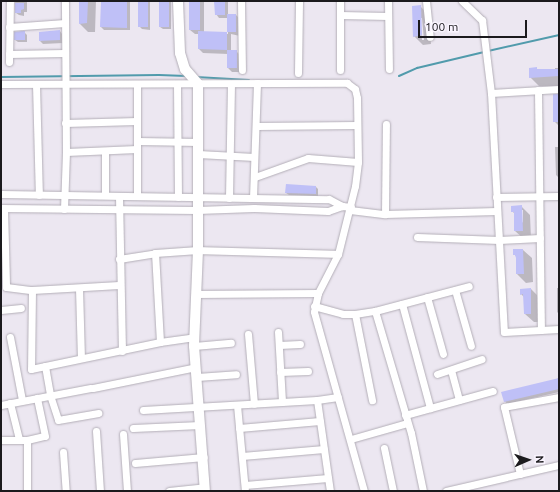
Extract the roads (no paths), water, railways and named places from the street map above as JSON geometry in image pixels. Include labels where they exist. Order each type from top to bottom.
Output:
[{"type":"street","points":[[9,62],[10,1]]},
{"type":"street","points":[[64,209],[66,152],[64,52],[65,1]]},
{"type":"street","points":[[169,491],[205,489],[195,341],[198,250],[198,82],[185,69],[180,53],[178,1]]},
{"type":"street","points":[[241,1],[242,70]]},
{"type":"street","points":[[298,73],[299,1]]},
{"type":"street","points":[[340,1],[340,70]]},
{"type":"street","points":[[388,1],[389,70]]},
{"type":"street","points":[[426,1],[430,37]]},
{"type":"street","points":[[462,1],[482,20],[490,93],[504,332],[559,329]]},
{"type":"street","points":[[340,15],[388,16]]},
{"type":"street","points":[[9,27],[64,23]]},
{"type":"street","points":[[9,54],[64,52]]},
{"type":"street","points":[[1,84],[65,82],[137,84],[176,84],[198,82],[231,84],[347,83],[355,89],[357,98],[358,162],[350,209],[338,254],[318,293],[314,306],[315,320],[351,439],[364,491]]},
{"type":"street","points":[[253,198],[254,158],[257,126],[257,83]]},
{"type":"street","points":[[36,84],[39,194]]},
{"type":"street","points":[[137,84],[137,196]]},
{"type":"street","points":[[176,84],[178,197]]},
{"type":"street","points":[[229,198],[231,84]]},
{"type":"street","points":[[490,93],[559,89]]},
{"type":"street","points":[[538,90],[541,330]]},
{"type":"street","points":[[65,122],[137,121]]},
{"type":"street","points":[[386,124],[386,214]]},
{"type":"street","points":[[257,126],[357,125]]},
{"type":"street","points":[[137,141],[199,142]]},
{"type":"street","points":[[66,152],[137,149]]},
{"type":"street","points":[[105,151],[105,196]]},
{"type":"street","points":[[198,154],[254,158]]},
{"type":"street","points":[[254,177],[308,158],[358,162]]},
{"type":"street","points":[[1,194],[329,199],[350,209],[386,214],[497,211]]},
{"type":"street","points":[[118,196],[119,285],[122,351]]},
{"type":"street","points":[[496,197],[559,196]]},
{"type":"street","points":[[119,285],[32,290],[6,287],[2,243],[3,208],[197,210],[254,208],[328,212],[342,206]]},
{"type":"street","points":[[417,237],[498,240],[540,238]]},
{"type":"street","points":[[119,259],[155,253],[198,250],[338,254]]},
{"type":"street","points":[[155,253],[160,342]]},
{"type":"street","points":[[314,306],[343,314],[355,314],[375,311],[468,286]]},
{"type":"street","points":[[79,288],[81,358]]},
{"type":"street","points":[[32,290],[31,369],[160,342],[195,341],[231,343]]},
{"type":"street","points":[[455,290],[471,346]]},
{"type":"street","points":[[196,294],[318,293]]},
{"type":"street","points":[[427,297],[443,354]]},
{"type":"street","points":[[402,304],[430,408]]},
{"type":"street","points":[[1,310],[21,308]]},
{"type":"street","points":[[375,311],[405,414],[423,491]]},
{"type":"street","points":[[355,314],[372,400]]},
{"type":"street","points":[[278,332],[282,402]]},
{"type":"street","points":[[248,334],[254,404]]},
{"type":"street","points":[[10,337],[22,400]]},
{"type":"street","points":[[278,345],[300,344]]},
{"type":"street","points":[[437,374],[482,359]]},
{"type":"street","points":[[45,366],[50,395],[58,420],[98,413]]},
{"type":"street","points":[[452,370],[459,400]]},
{"type":"street","points":[[280,372],[308,371]]},
{"type":"street","points":[[1,404],[91,388],[197,372],[236,374]]},
{"type":"street","points":[[405,414],[493,391]]},
{"type":"street","points":[[143,410],[199,408],[317,400],[338,397]]},
{"type":"street","points":[[520,474],[504,407],[559,397]]},
{"type":"street","points":[[1,440],[27,440],[45,436],[37,398]]},
{"type":"street","points":[[317,400],[330,491]]},
{"type":"street","points":[[10,403],[19,440]]},
{"type":"street","points":[[237,405],[245,488],[328,478]]},
{"type":"street","points":[[239,428],[320,421]]},
{"type":"street","points":[[351,439],[407,422]]},
{"type":"street","points":[[133,428],[200,425]]},
{"type":"street","points":[[96,431],[100,491]]},
{"type":"street","points":[[123,434],[127,491]]},
{"type":"street","points":[[27,440],[27,491]]},
{"type":"street","points":[[384,448],[394,491]]},
{"type":"street","points":[[242,456],[324,449]]},
{"type":"street","points":[[63,452],[66,491]]},
{"type":"street","points":[[135,464],[204,457]]},
{"type":"street","points":[[446,491],[472,488],[520,474],[559,465]]},
{"type":"waterway","points":[[488,51],[559,35]]},
{"type":"waterway","points":[[399,76],[417,68],[484,52]]},
{"type":"waterway","points":[[1,77],[186,76]]},
{"type":"waterway","points":[[196,77],[249,80]]}]
